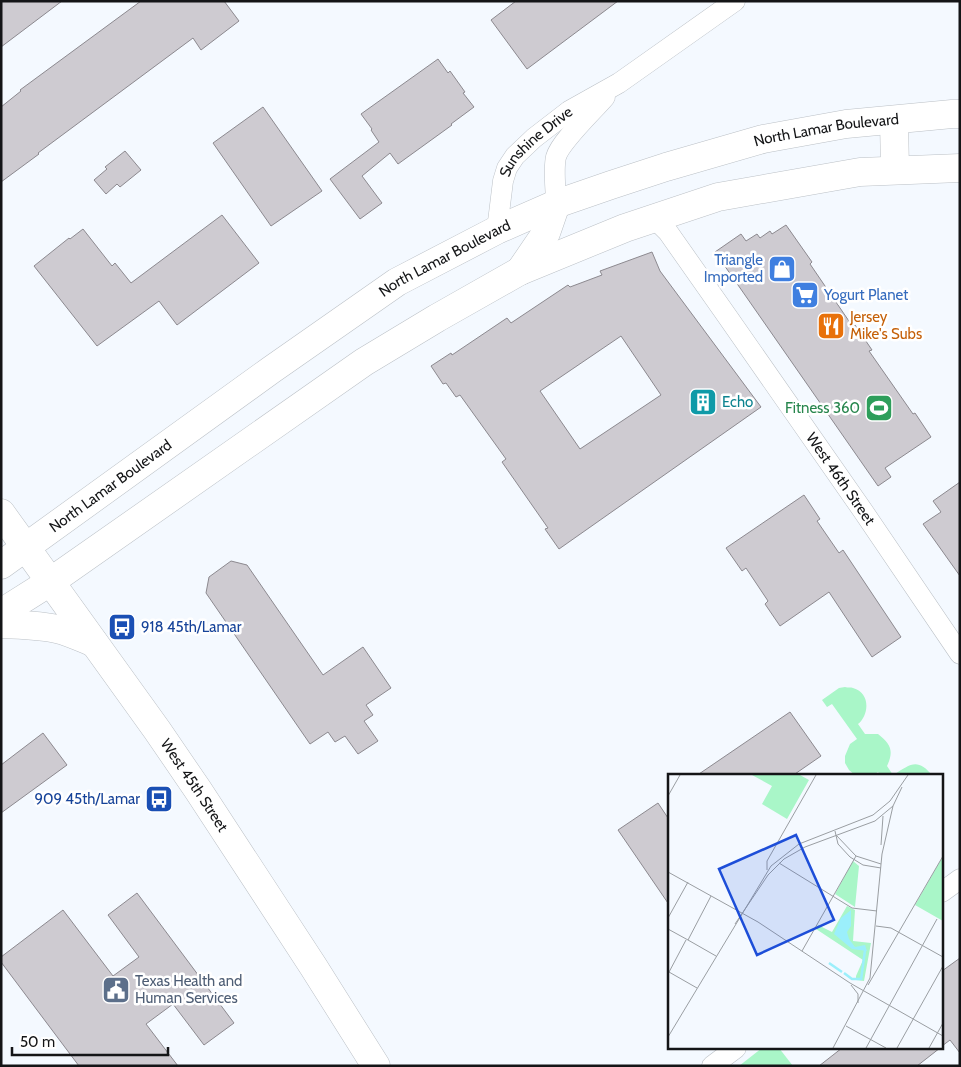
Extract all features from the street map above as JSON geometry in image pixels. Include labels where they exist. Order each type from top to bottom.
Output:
[{"type":"main road","name":"North Lamar Boulevard","points":[[1,565],[270,370],[397,282],[497,230],[556,204],[666,167],[763,139],[846,124],[960,114]]},
{"type":"main road","points":[[894,120],[895,170]]},
{"type":"main road","points":[[1,613],[50,582],[364,362],[520,271],[625,228],[663,222],[718,197],[860,172],[960,168]]},
{"type":"main road","points":[[520,271],[546,233],[556,204]]},
{"type":"main road","name":"West 45th Street","points":[[1,513],[198,790],[376,1066]]},
{"type":"main road","points":[[1,624],[56,628],[94,643]]},
{"type":"street","name":"Sunshine Drive","points":[[497,230],[503,182],[507,168],[515,156],[534,138],[569,111],[619,83],[735,1]]},
{"type":"street","name":"Sunshine Drive","points":[[556,204],[556,157],[561,146],[619,83]]},
{"type":"street","name":"West 46th Street","points":[[663,222],[960,654]]},
{"type":"street","points":[[944,890],[960,878]]},
{"type":"street","points":[[712,1066],[733,1050]]},
{"type":"green space","points":[[839,688],[853,688],[863,694],[866,710],[858,724],[865,734],[878,734],[886,741],[891,752],[887,766],[892,774],[880,774],[878,772],[875,774],[854,774],[849,770],[845,763],[845,756],[850,744],[857,739],[832,704],[827,707],[822,700]]},
{"type":"green space","points":[[914,764],[923,766],[931,774],[895,774]]},
{"type":"green space","points":[[759,1050],[781,1050],[793,1066],[739,1066]]},
{"type":"building","points":[[1,1],[62,1],[1,47]]},
{"type":"building","points":[[141,1],[224,1],[239,21],[201,50],[193,38],[1,182],[1,107],[20,90]]},
{"type":"building","points":[[516,1],[618,1],[527,69],[491,20]]},
{"type":"building","points":[[438,59],[448,73],[450,71],[474,107],[398,164],[390,153],[362,176],[382,203],[360,219],[330,179],[379,142],[361,114]]},
{"type":"building","points":[[263,107],[322,191],[271,226],[213,143]]},
{"type":"building","points":[[125,151],[141,170],[120,187],[117,184],[106,194],[94,180],[107,169],[105,167]]},
{"type":"building","points":[[222,215],[259,263],[177,325],[159,301],[97,346],[34,266],[83,229],[112,266],[115,263],[131,283]]},
{"type":"building","points":[[786,225],[853,327],[855,325],[872,350],[869,351],[931,437],[885,468],[891,477],[878,486],[715,252],[741,234],[746,241],[757,234],[760,238],[770,231],[772,234]]},
{"type":"building","name":"Echo","points":[[652,252],[660,271],[761,407],[559,549],[545,529],[548,528],[502,462],[506,459],[460,395],[456,397],[446,383],[443,384],[431,366],[451,353],[452,355],[507,318],[511,323],[568,285],[570,287],[602,275],[600,271]],"holes":[[[621,336],[661,395],[580,449],[540,391]]]},
{"type":"building","points":[[960,482],[960,576],[923,524],[941,512],[933,501]]},
{"type":"building","points":[[804,495],[820,519],[817,521],[839,553],[843,550],[901,637],[872,657],[829,592],[780,626],[765,604],[768,601],[746,568],[742,571],[726,548]]},
{"type":"building","points":[[231,561],[247,565],[323,675],[363,647],[391,688],[366,705],[373,715],[364,721],[378,741],[358,754],[345,736],[335,742],[328,732],[310,744],[206,593],[209,577]]},
{"type":"building","points":[[790,712],[821,756],[795,774],[699,774]]},
{"type":"building","points":[[43,733],[67,765],[1,813],[1,765]]},
{"type":"building","points":[[658,803],[668,818],[668,903],[618,830]]},
{"type":"building","name":"Texas Health and Human Services","points":[[137,893],[234,1023],[204,1045],[173,1004],[146,1024],[178,1066],[79,1066],[1,962],[1,957],[63,910],[113,976],[139,957],[108,915]]},
{"type":"building","points":[[960,958],[960,1053],[950,1040],[944,1044],[944,970]]},
{"type":"building","points":[[839,1050],[937,1050],[917,1066],[819,1066]]},
{"type":"place","name":"Triangle Imported","points":[[782,269]]},
{"type":"place","name":"Yogurt Planet","points":[[805,295]]},
{"type":"place","name":"Jersey Mike's Subs","points":[[831,326]]},
{"type":"place","name":"Echo","points":[[703,402]]},
{"type":"place","name":"Fitness 360","points":[[879,408]]},
{"type":"place","name":"918 45th/Lamar","points":[[122,627]]},
{"type":"place","name":"909 45th/Lamar","points":[[159,799]]},
{"type":"place","name":"Texas Health and Human Services","points":[[116,990]]}]
